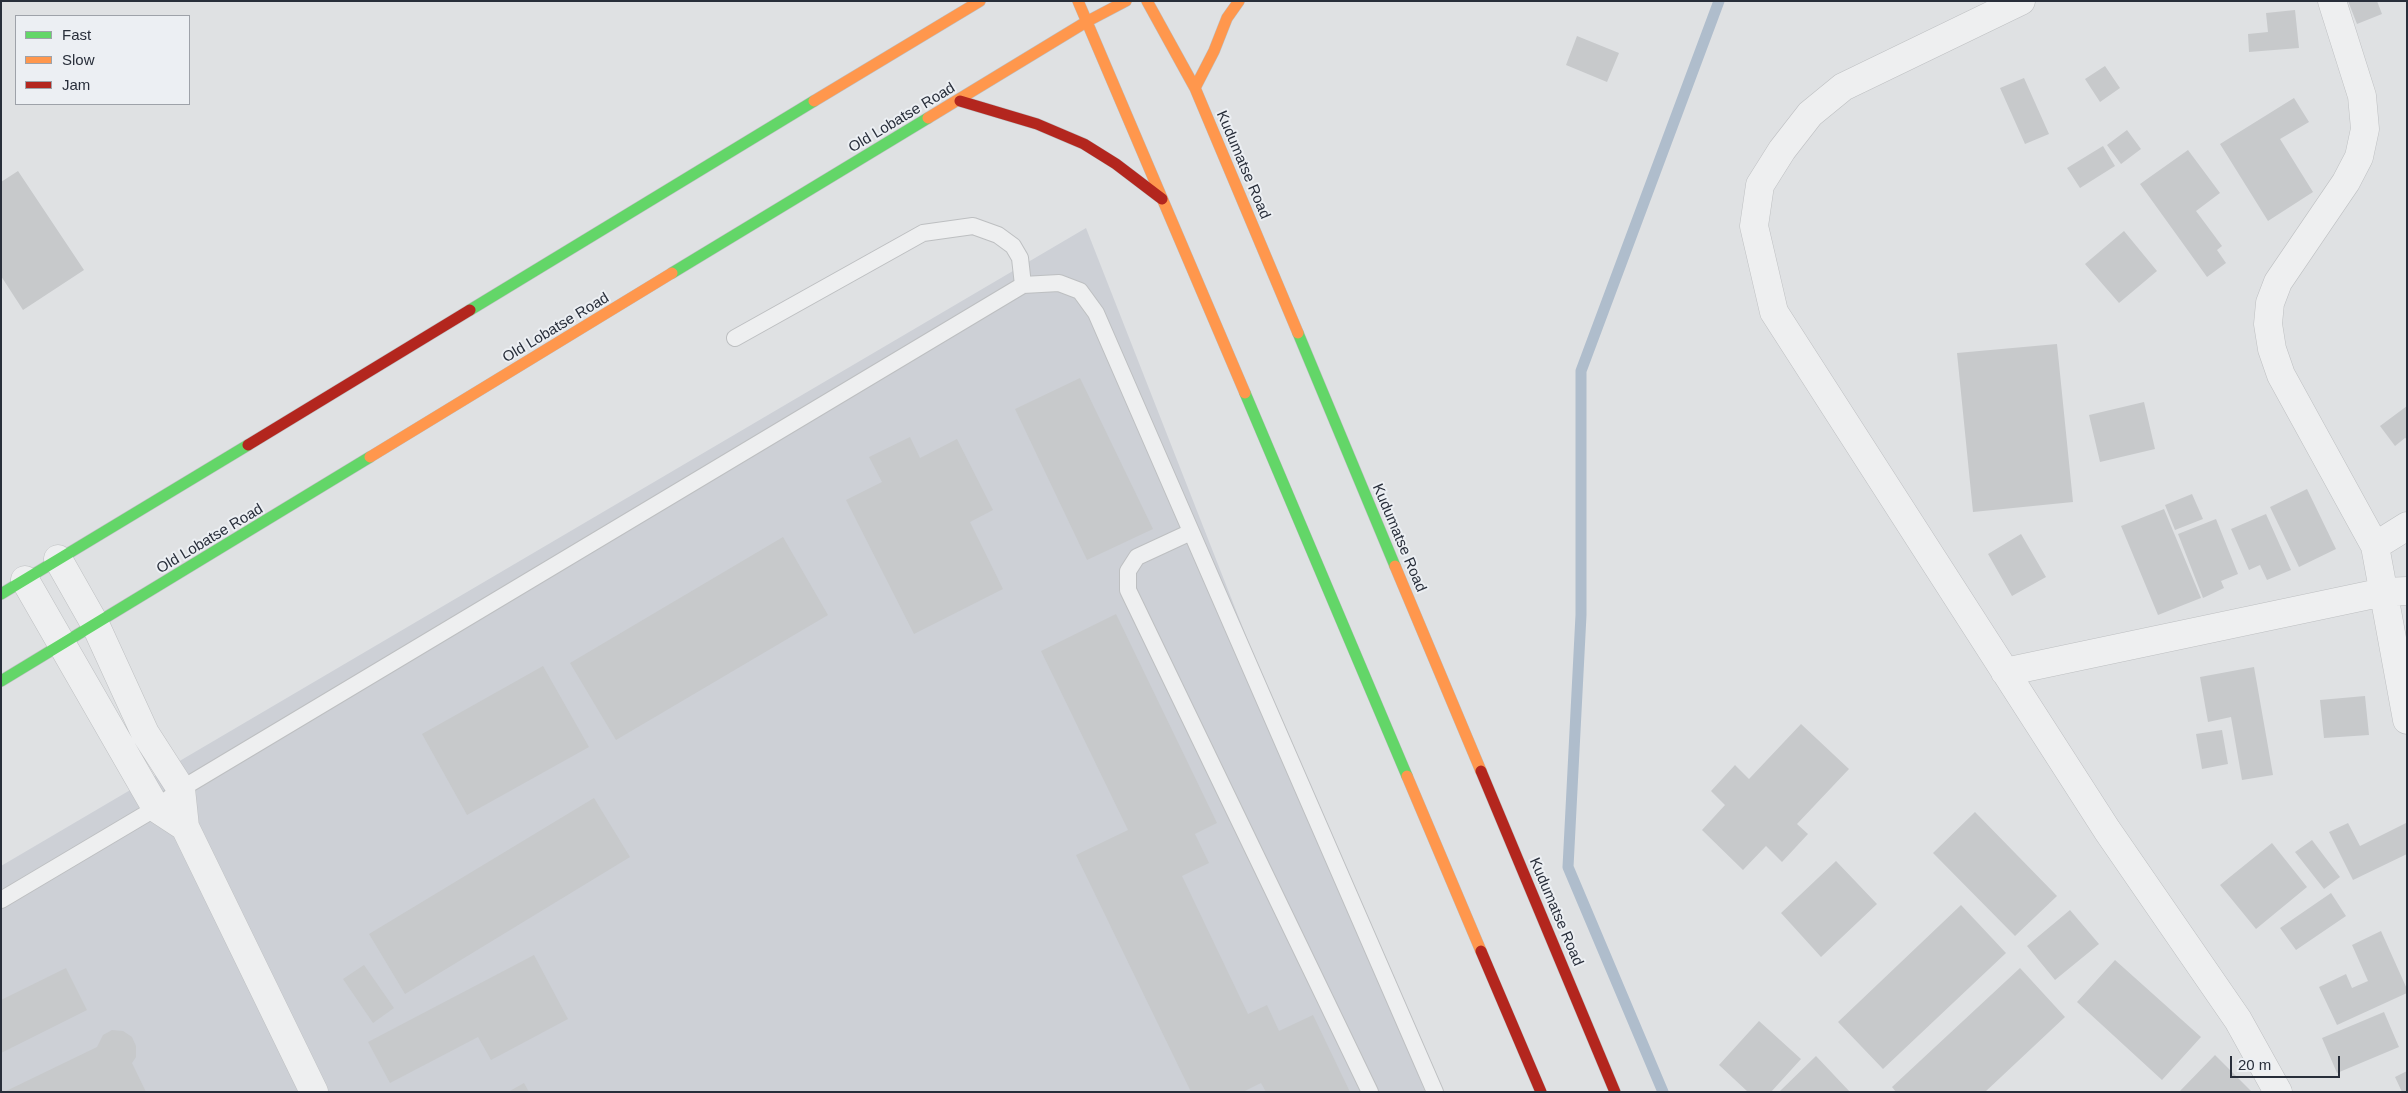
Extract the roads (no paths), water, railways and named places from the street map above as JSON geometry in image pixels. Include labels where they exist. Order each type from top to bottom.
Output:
[{"type":"main road","points":[[1,594],[980,1]]},
{"type":"main road","points":[[1078,1],[1165,201],[1541,1092]]},
{"type":"main road","name":"Old Lobatse Road","points":[[1,681],[96,626],[960,101],[1086,22],[1126,1]]},
{"type":"main road","name":"Kudumatse Road","points":[[1147,1],[1195,88],[1614,1092]]},
{"type":"main road","points":[[1195,88],[1214,52],[1228,18],[1239,1]]},
{"type":"main road","points":[[960,101],[1037,124],[1084,144],[1116,164],[1165,201]]},
{"type":"street","points":[[2021,1],[1844,87],[1810,114],[1782,150],[1760,185],[1754,226],[1774,312],[2107,830],[2238,1020],[2278,1092]]},
{"type":"street","points":[[2332,1],[2362,96],[2365,129],[2359,157],[2346,182],[2278,282],[2270,303],[2268,324],[2272,349],[2281,375],[2375,546],[2396,591],[2407,720]]},
{"type":"street","points":[[2375,546],[2407,526]]},
{"type":"street","points":[[58,560],[96,626],[145,732],[181,789],[186,827],[314,1092]]},
{"type":"street","points":[[25,580],[156,808],[186,827]]},
{"type":"street","points":[[2005,672],[2396,591]]},
{"type":"lane","points":[[735,338],[923,234],[973,226],[998,235],[1012,246],[1020,258],[1023,285]]},
{"type":"lane","points":[[1,900],[156,808],[181,789],[1023,285],[1059,283],[1080,291],[1096,313],[1435,1092]]},
{"type":"lane","points":[[1192,532],[1137,557],[1128,571],[1128,590],[1370,1092]]},
{"type":"waterway","points":[[1663,1092],[1568,867],[1581,615],[1581,371],[1719,1]]}]
